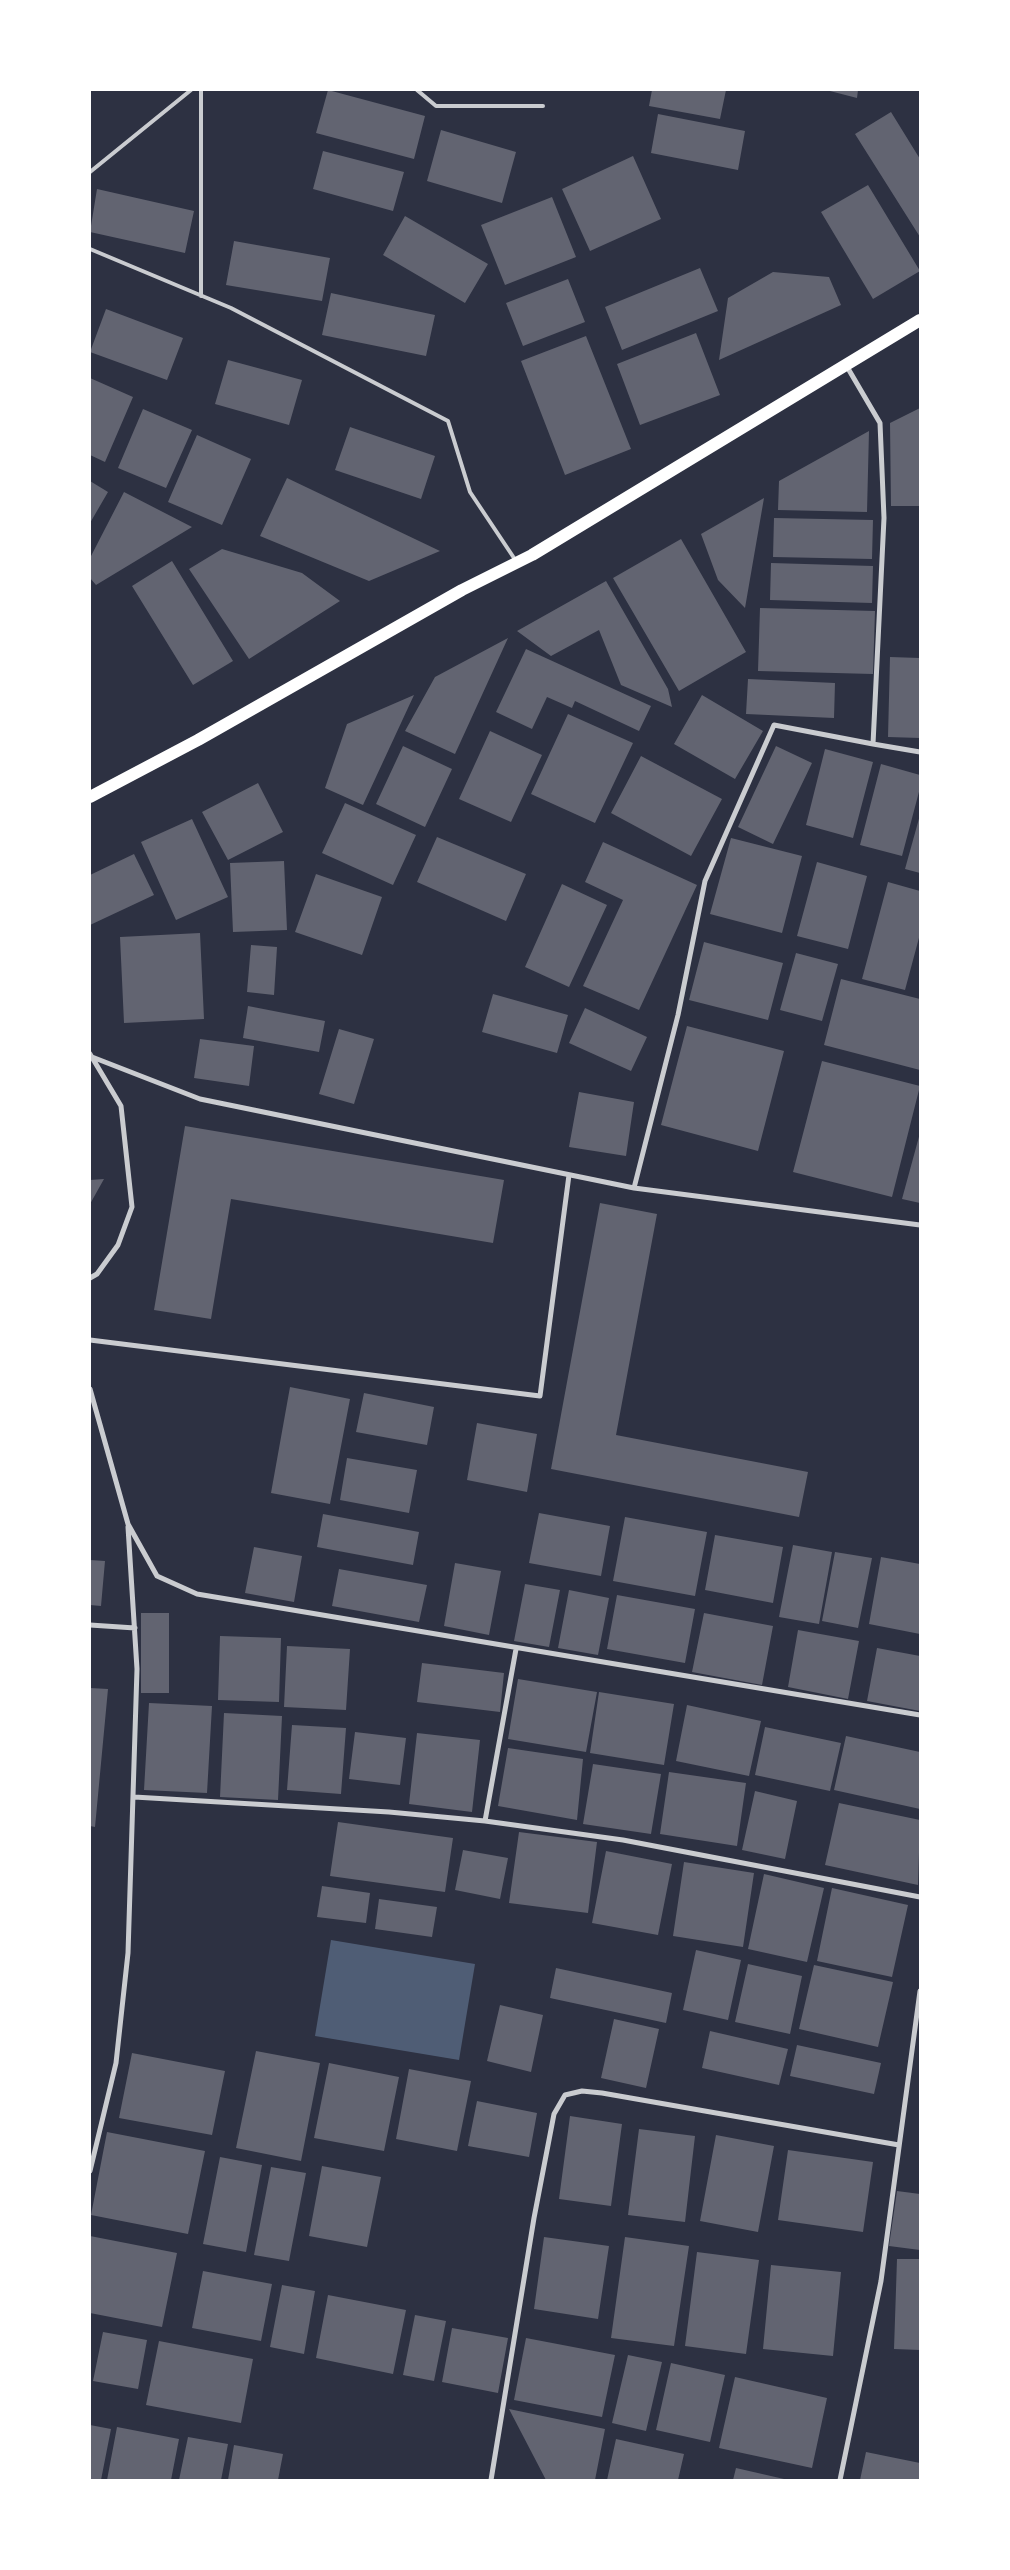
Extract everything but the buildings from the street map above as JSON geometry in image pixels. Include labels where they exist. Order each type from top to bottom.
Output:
[{"type":"main road","points":[[90,797],[198,740],[462,590],[532,555],[920,320]]},
{"type":"street","points":[[846,365],[880,423],[884,518],[873,744]]},
{"type":"street","points":[[634,1188],[678,1015],[705,881],[774,725],[920,752]]},
{"type":"street","points":[[91,1056],[200,1099],[569,1175],[634,1188],[920,1225]]},
{"type":"street","points":[[90,1278],[97,1274],[118,1245],[132,1207],[121,1106],[91,1056]]},
{"type":"street","points":[[90,1340],[540,1396],[569,1175]]},
{"type":"street","points":[[90,1389],[128,1524],[138,1669],[128,1953],[116,2064],[90,2170]]},
{"type":"street","points":[[128,1524],[157,1576],[196,1594],[920,1715]]},
{"type":"street","points":[[90,1625],[135,1628]]},
{"type":"street","points":[[485,1821],[516,1649]]},
{"type":"street","points":[[134,1797],[389,1812],[485,1821],[623,1840],[920,1897]]},
{"type":"street","points":[[840,2480],[881,2281],[920,1991]]},
{"type":"street","points":[[491,2480],[554,2114],[566,2095],[582,2091],[602,2093],[899,2145]]},
{"type":"lane","points":[[90,172],[191,90]]},
{"type":"lane","points":[[201,90],[201,296]]},
{"type":"lane","points":[[417,90],[436,106],[543,106]]},
{"type":"lane","points":[[90,249],[231,308],[448,421],[470,492],[517,562]]},
{"type":"water","points":[[331,1940],[475,1964],[459,2060],[315,2036]]}]
